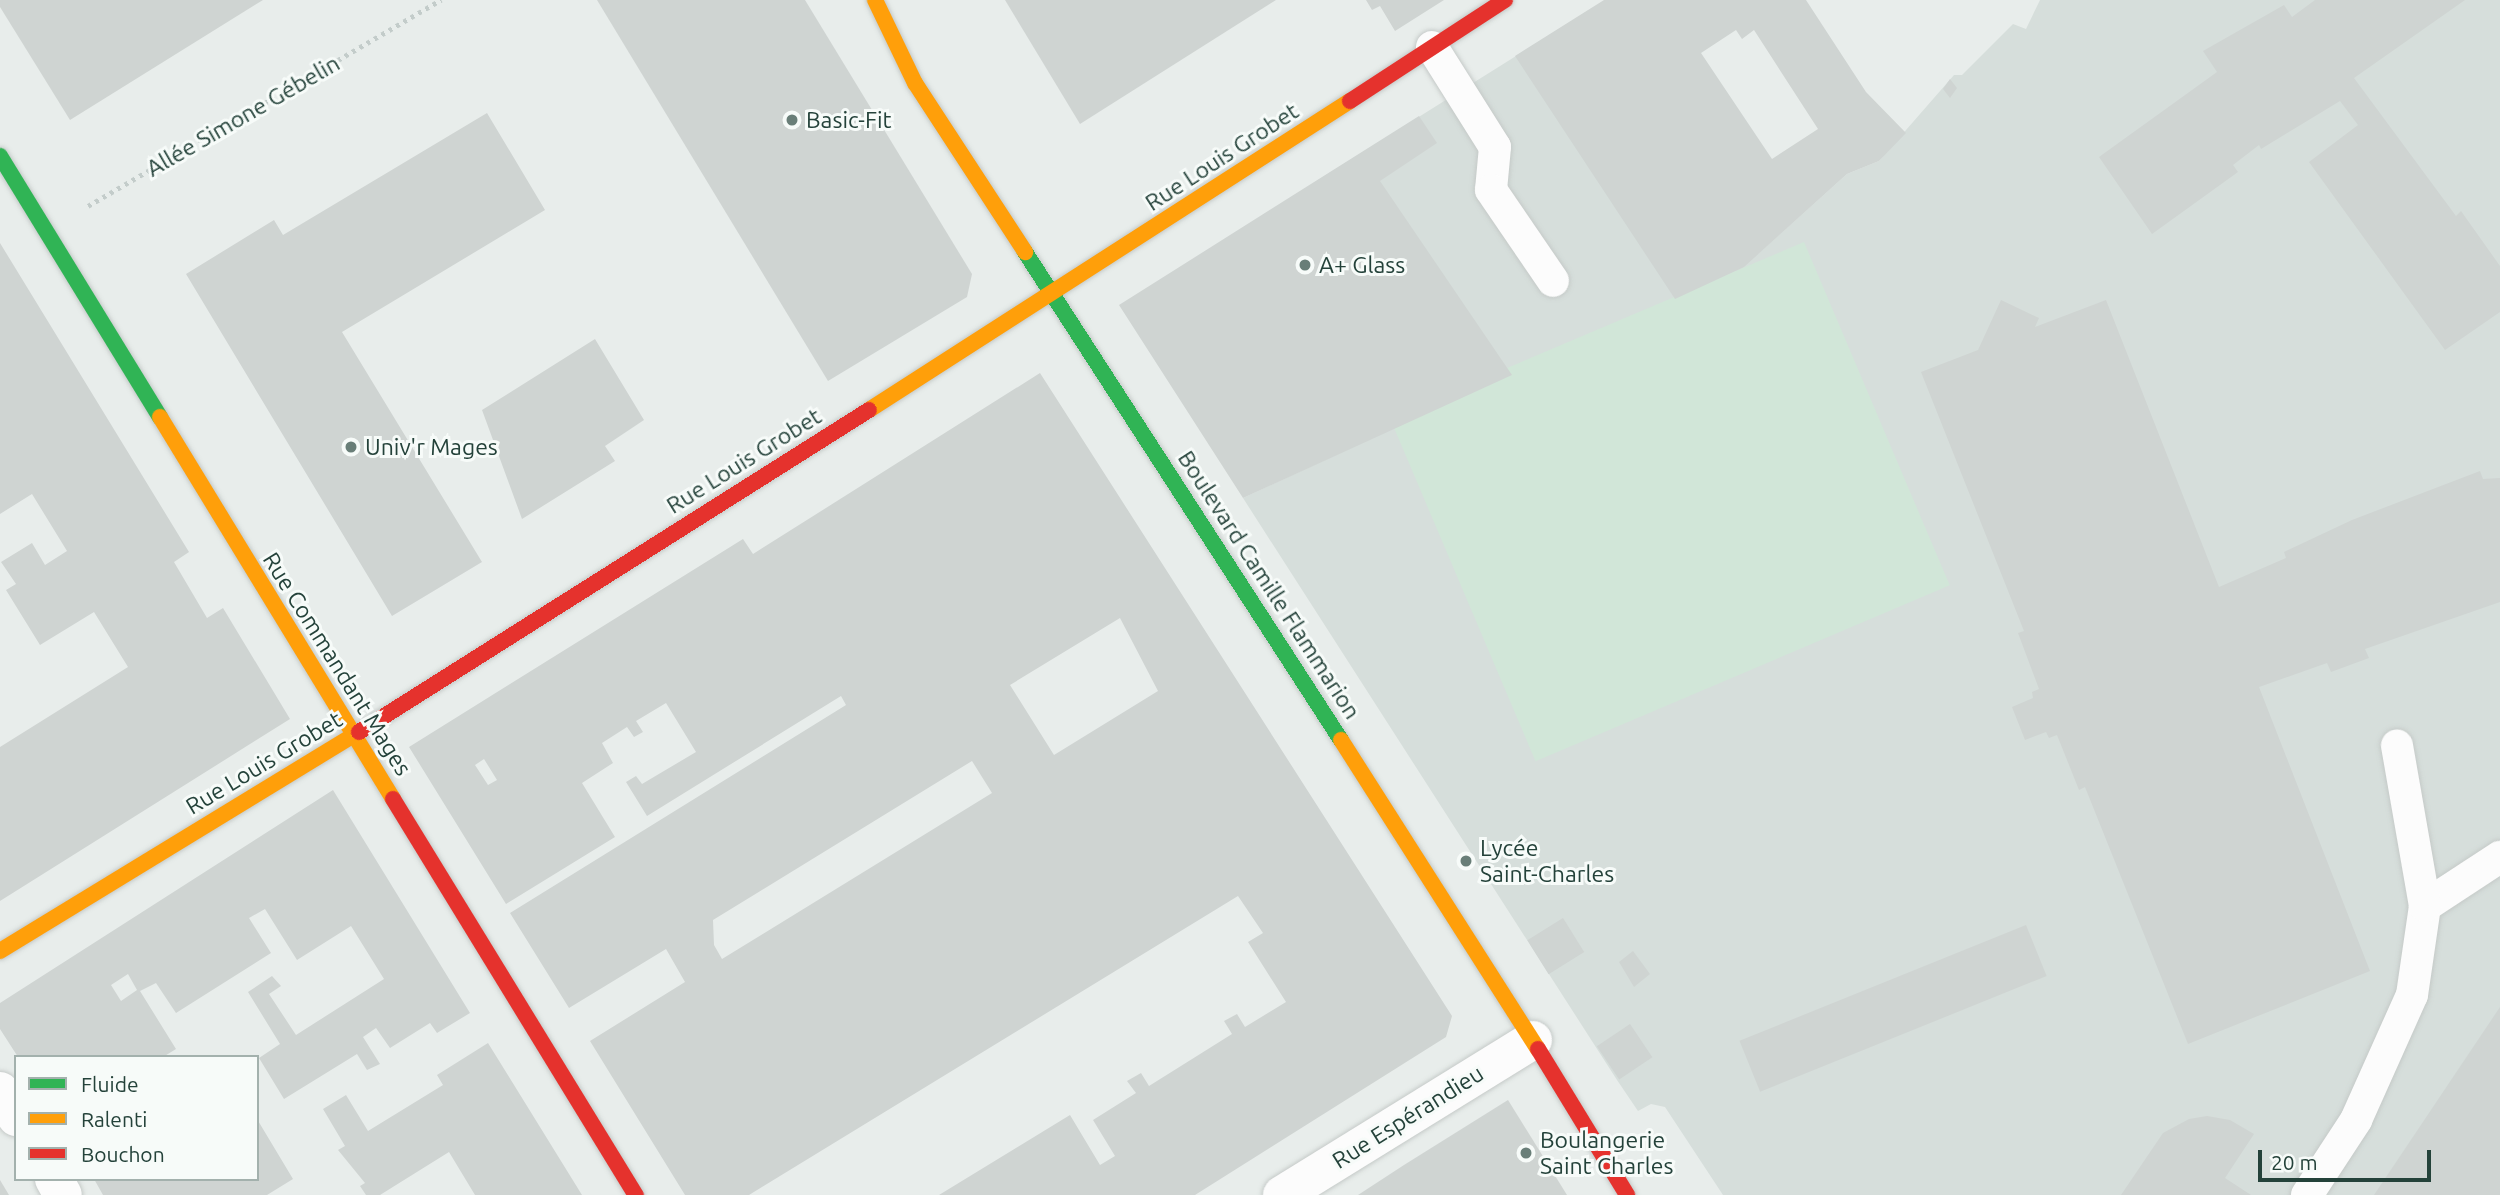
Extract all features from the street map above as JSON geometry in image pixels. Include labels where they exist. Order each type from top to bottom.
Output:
[{"type":"street","name":"Boulevard Camille Flammarion","points":[[875,0],[915,83],[1534,1040],[1627,1195]]},
{"type":"street","name":"Rue Louis Grobet","points":[[0,951],[355,735],[1053,294],[1505,0]]},
{"type":"street","name":"Rue Commandant Mages","points":[[0,156],[636,1195]]},
{"type":"street","name":"Rue Espérandieu","points":[[1282,1195],[1534,1040]]},
{"type":"street","points":[[0,1091],[14,1114]]},
{"type":"lane","points":[[1432,47],[1495,147],[1490,190],[1553,281]]},
{"type":"lane","points":[[2307,1195],[2356,1120],[2412,995],[2425,906],[2397,746]]},
{"type":"lane","points":[[2425,906],[2500,857]]},
{"type":"path","name":"Allée Simone Gébelin","points":[[45,230],[441,0]]},
{"type":"shaded area","points":[[2040,0],[2500,0],[2500,1195],[1723,1195],[1665,1107],[1651,1104],[1638,1111],[1243,498],[1394,428],[1315,182],[1594,7],[1758,254],[1847,174],[1879,161],[1954,75],[1962,75],[2013,24],[2026,29]]},
{"type":"green space","points":[[1804,242],[1950,585],[1536,761],[1390,418]]},
{"type":"building","points":[[0,0],[263,0],[70,120],[0,7]]},
{"type":"building","points":[[597,0],[805,0],[972,274],[967,297],[828,381]]},
{"type":"building","points":[[1005,0],[1276,0],[1080,124]]},
{"type":"building","points":[[1366,0],[1444,0],[1395,31],[1380,6],[1372,10]]},
{"type":"building","points":[[1604,0],[1806,0],[1866,92],[1906,133],[1879,161],[1847,174],[1744,267],[1675,299],[1515,56]],"holes":[[[1736,30],[1742,39],[1754,30],[1818,129],[1772,159],[1701,53]]]},
{"type":"building","points":[[2315,0],[2465,0],[2354,78],[2456,216],[2461,211],[2500,266],[2500,312],[2445,350],[2309,162],[2358,125],[2340,101],[2261,149],[2259,145],[2233,165],[2238,172],[2152,234],[2099,157],[2217,72],[2203,51],[2284,5],[2292,17]]},
{"type":"building","points":[[1950,79],[1957,88],[1950,98],[1943,89]]},
{"type":"building","name":"Univ'r Mages","points":[[487,113],[545,210],[342,332],[482,562],[392,616],[186,274],[274,220],[283,235]]},
{"type":"building","points":[[1419,116],[1437,143],[1380,181],[1512,375],[1243,498],[1119,305]]},
{"type":"building","points":[[0,243],[189,552],[174,562],[207,618],[223,608],[290,719],[0,901],[0,747],[128,667],[94,612],[40,645],[6,590],[16,584],[1,562],[32,543],[45,565],[67,551],[32,494],[0,514]]},
{"type":"building","points":[[2001,300],[2039,318],[2035,327],[2106,300],[2219,587],[2286,558],[2284,552],[2352,520],[2480,471],[2483,479],[2500,478],[2500,602],[2365,649],[2369,658],[2331,672],[2327,663],[2259,687],[2370,971],[2188,1044],[2085,787],[2079,790],[2057,735],[2049,738],[2046,732],[2025,740],[2012,707],[2033,698],[2032,692],[2039,689],[2018,633],[2024,631],[1921,372],[1978,350]]},
{"type":"building","points":[[595,339],[644,420],[605,446],[615,461],[522,519],[482,410]]},
{"type":"building","points":[[1040,373],[1452,1016],[1446,1037],[1195,1195],[939,1195],[1070,1115],[1100,1165],[1115,1156],[1093,1120],[1136,1093],[1127,1081],[1141,1073],[1149,1086],[1232,1034],[1224,1021],[1237,1014],[1245,1027],[1286,1002],[1248,942],[1263,933],[1238,896],[749,1195],[685,1195],[590,1041],[685,982],[666,949],[569,1008],[510,913],[846,705],[841,696],[647,816],[626,782],[636,776],[642,784],[696,752],[666,703],[636,721],[643,732],[634,737],[627,727],[602,743],[613,763],[582,783],[615,837],[506,904],[409,747],[743,539],[753,554]],"holes":[[[1120,618],[1158,691],[1054,755],[1010,685]],[[484,759],[497,780],[488,785],[475,765]],[[972,761],[992,793],[722,959],[714,945],[713,920]]]},
{"type":"building","points":[[333,790],[470,1013],[437,1033],[430,1023],[390,1048],[376,1028],[363,1037],[380,1064],[367,1070],[357,1054],[284,1099],[259,1058],[280,1044],[248,992],[272,976],[281,986],[269,994],[296,1035],[384,979],[351,926],[297,960],[265,909],[249,918],[271,953],[176,1013],[156,983],[140,991],[176,1049],[166,1055],[17,1055],[0,1029],[0,1003]],"holes":[[[128,974],[137,990],[121,1001],[111,985]]]},
{"type":"building","points":[[1563,918],[1584,952],[1549,974],[1527,940]]},
{"type":"building","points":[[2026,925],[2047,976],[1760,1092],[1740,1041]]},
{"type":"building","points":[[1633,951],[1650,974],[1634,987],[1619,962]]},
{"type":"building","points":[[2500,1007],[2500,1195],[2374,1195]]},
{"type":"building","points":[[1630,1024],[1652,1057],[1619,1080],[1597,1046]]},
{"type":"building","points":[[488,1043],[582,1195],[475,1195],[449,1152],[380,1195],[366,1195],[360,1186],[365,1183],[338,1150],[345,1146],[323,1109],[346,1095],[368,1131],[443,1085],[437,1075]]},
{"type":"building","points":[[1508,1100],[1567,1195],[1358,1195],[1404,1165]]},
{"type":"building","points":[[2207,1116],[2230,1120],[2254,1134],[2225,1178],[2251,1195],[2121,1195],[2163,1133],[2189,1119]]},
{"type":"building","points":[[259,1122],[293,1179],[267,1195],[103,1195],[95,1181],[259,1181]]},
{"type":"building","points":[[0,1180],[9,1195],[0,1195]]},
{"type":"traffic: fast","points":[[0,156],[160,417]]},
{"type":"traffic: fast","points":[[1025,252],[1341,740]]},
{"type":"traffic: slow","points":[[875,0],[915,83],[1025,252]]},
{"type":"traffic: slow","points":[[869,410],[1350,101]]},
{"type":"traffic: slow","points":[[160,417],[393,799]]},
{"type":"traffic: slow","points":[[0,951],[359,732]]},
{"type":"traffic: slow","points":[[1341,740],[1538,1049]]},
{"type":"traffic: jam","points":[[1350,101],[1505,0]]},
{"type":"traffic: jam","points":[[359,732],[869,410]]},
{"type":"traffic: jam","points":[[393,799],[636,1195]]},
{"type":"traffic: jam","points":[[1538,1049],[1627,1195]]},
{"type":"place","name":"Basic-Fit","points":[[792,120]]},
{"type":"place","name":"A+ Glass","points":[[1305,265]]},
{"type":"place","name":"Univ'r Mages","points":[[351,447]]},
{"type":"place","name":"Lycée Saint-Charles","points":[[1466,861]]},
{"type":"place","name":"Boulangerie Saint Charles","points":[[1526,1153]]}]
